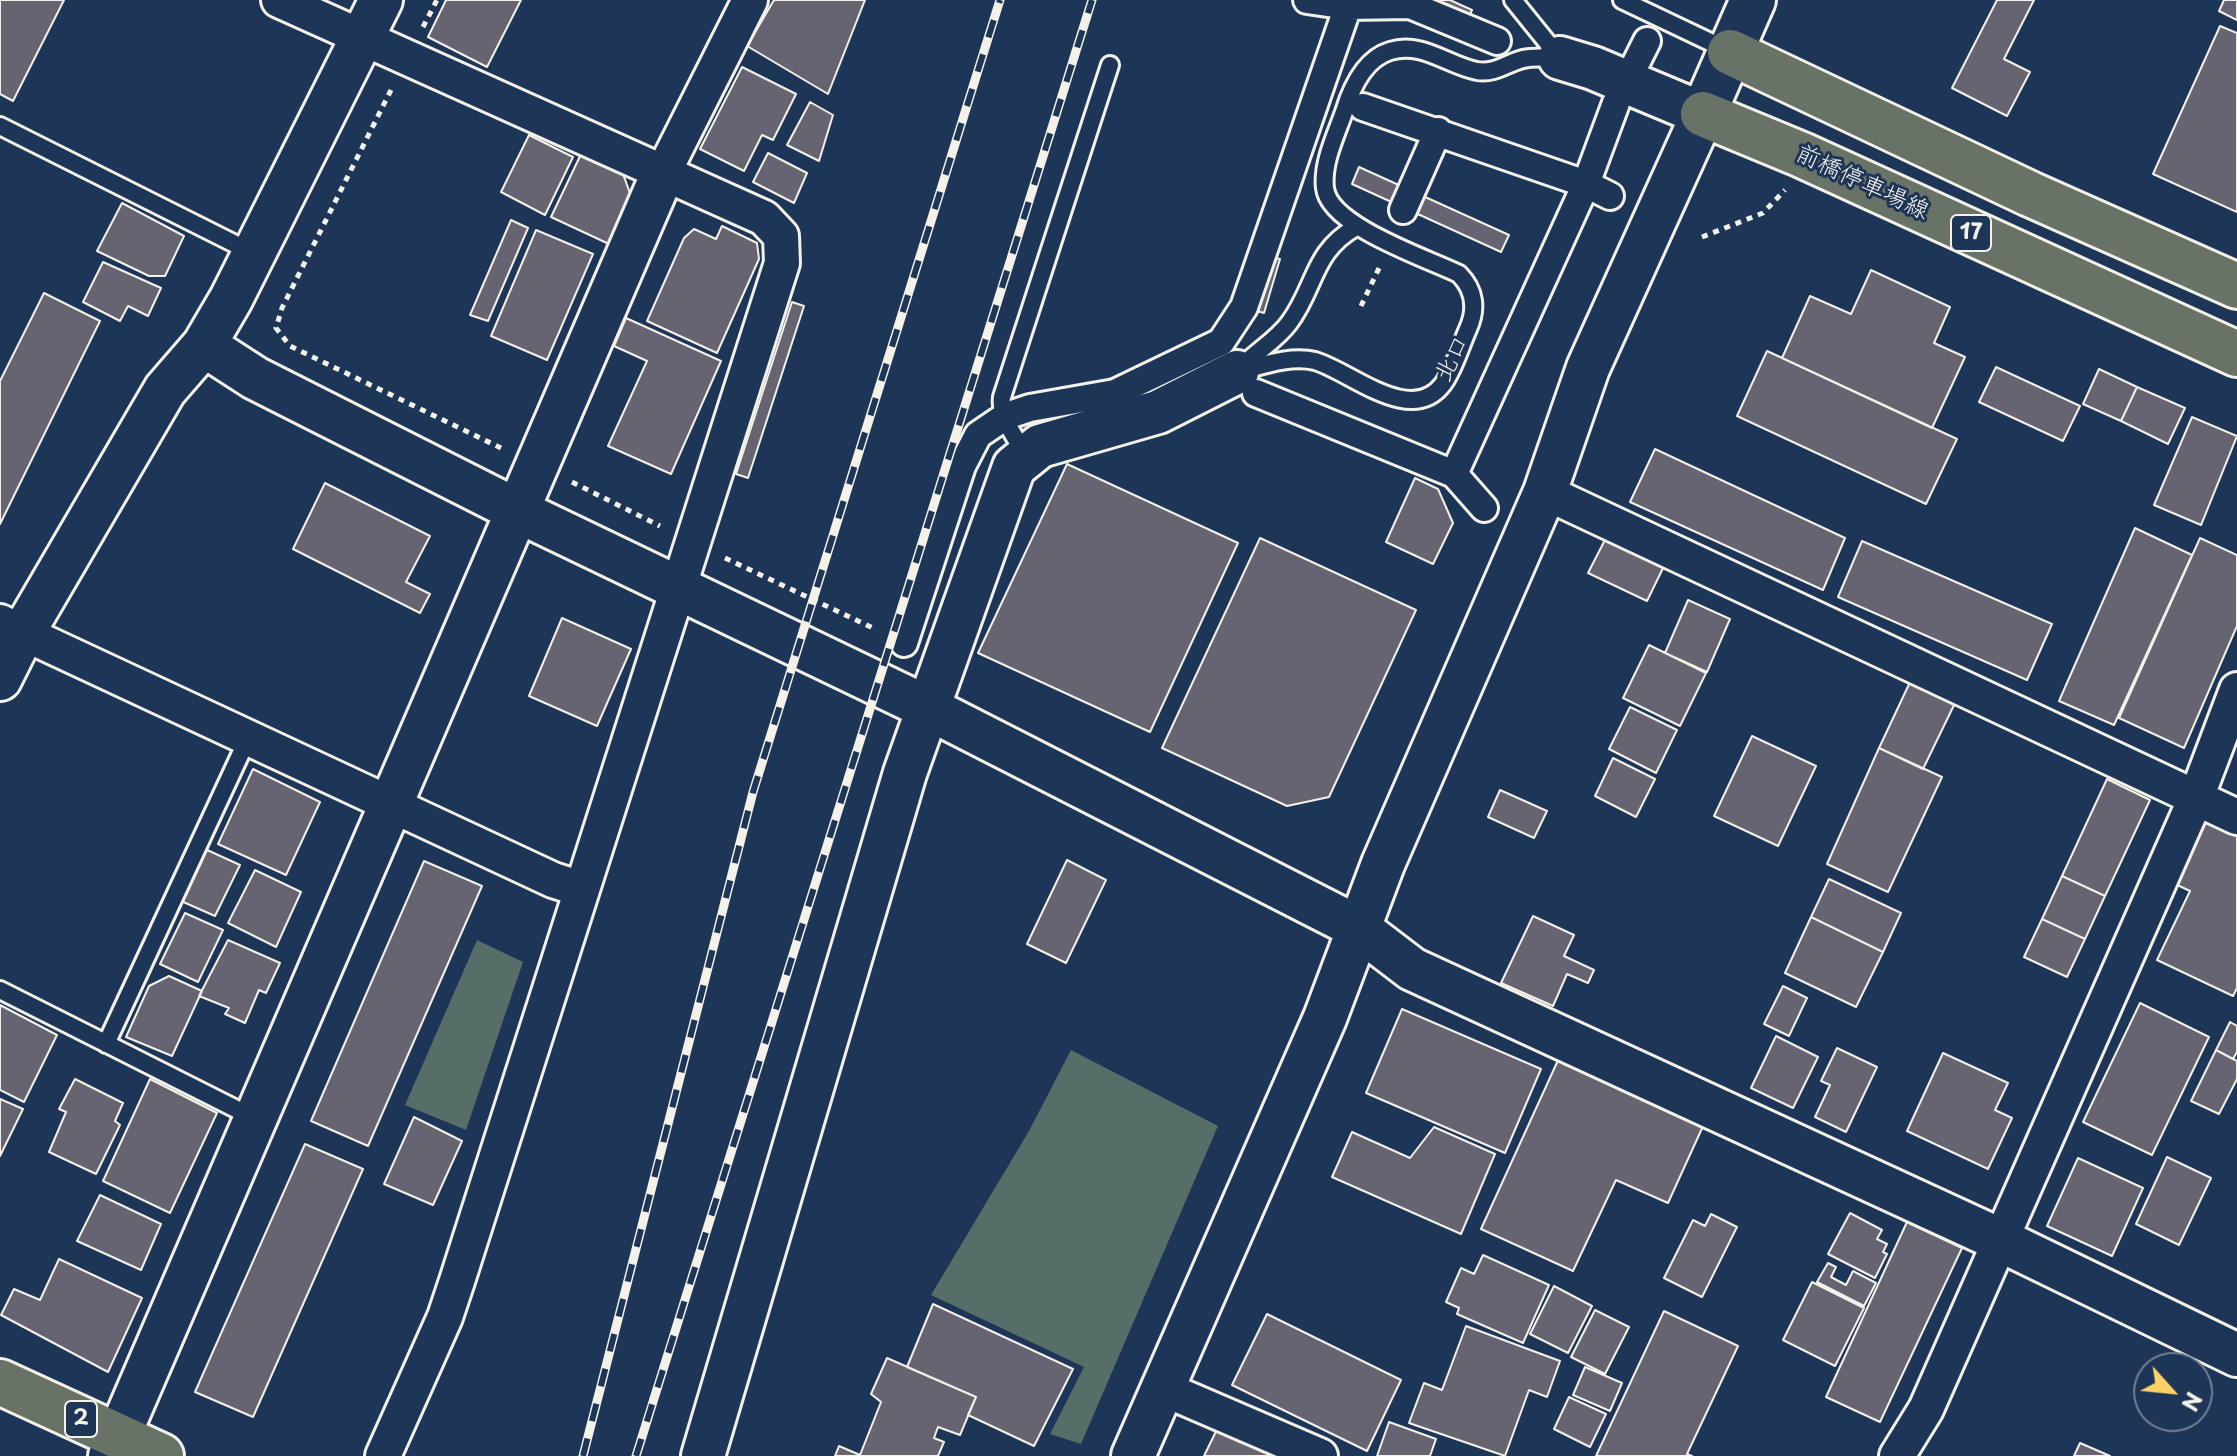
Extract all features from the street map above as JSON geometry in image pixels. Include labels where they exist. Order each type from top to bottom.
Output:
[{"type":"main road","points":[[1703,114],[1753,0]]},
{"type":"main road","points":[[1730,52],[2030,194],[2237,286]]},
{"type":"main road","name":"前橋停車場線","points":[[1703,114],[1802,155],[2237,354]]},
{"type":"main road","name":"2","points":[[0,1382],[115,1446],[161,1456]]},
{"type":"street","points":[[279,0],[764,218],[781,236],[782,263],[445,1317],[383,1456]]},
{"type":"street","points":[[0,679],[12,628],[165,390],[204,345],[254,254],[381,0]]},
{"type":"street","points":[[115,1446],[663,173],[750,0]]},
{"type":"street","points":[[1307,0],[1348,6],[1410,5],[1497,41]]},
{"type":"street","points":[[1235,366],[1244,307],[1324,94],[1348,6]]},
{"type":"street","points":[[1634,67],[1647,41]]},
{"type":"street","name":"北口","points":[[1560,58],[1593,68],[1703,114]]},
{"type":"street","points":[[1454,474],[1586,184],[1616,103]]},
{"type":"street","points":[[1363,107],[1586,184],[1610,196]]},
{"type":"street","points":[[1133,1456],[1325,1018],[1357,927],[1545,492],[1588,368],[1703,114]]},
{"type":"street","points":[[1403,210],[1438,131]]},
{"type":"street","points":[[204,345],[255,378],[516,510],[679,591],[928,708],[1357,927],[1412,969],[1998,1239],[2237,1355]]},
{"type":"street","points":[[904,643],[962,466],[978,435],[1006,416],[1064,401],[1235,366],[1454,474],[1484,508]]},
{"type":"street","name":"北口","points":[[1026,455],[1058,440],[1158,412],[1235,366]]},
{"type":"street","points":[[703,1456],[900,788],[1005,485],[1014,467],[1026,455]]},
{"type":"street","points":[[1545,492],[2237,817]]},
{"type":"street","points":[[12,628],[553,880],[581,889]]},
{"type":"street","points":[[1897,1456],[1926,1409],[1998,1239],[2196,798],[2237,690]]},
{"type":"street","points":[[1162,1388],[1320,1456]]},
{"type":"lane","points":[[1513,0],[1560,58]]},
{"type":"lane","points":[[1622,0],[1730,52]]},
{"type":"lane","name":"北口","points":[[1235,366],[1314,361],[1405,400],[1427,397],[1443,384],[1473,317],[1470,288],[1459,274],[1356,227],[1330,204],[1325,174],[1348,101],[1374,60],[1391,51],[1417,49],[1488,72],[1526,59],[1560,58]]},
{"type":"lane","points":[[1026,455],[1006,416],[1002,397],[1110,65]]},
{"type":"lane","points":[[0,126],[254,254]]},
{"type":"lane","points":[[1235,366],[1290,323],[1319,262],[1337,238],[1356,227]]},
{"type":"lane","points":[[106,1044],[248,738]]},
{"type":"lane","points":[[0,990],[254,1118]]},
{"type":"path","points":[[437,0],[282,308],[276,328],[290,346],[511,452]]},
{"type":"path","points":[[1702,237],[1763,213],[1788,186]]},
{"type":"path","points":[[560,476],[672,532]]},
{"type":"path","points":[[713,553],[904,643]]},
{"type":"green space","points":[[477,940],[523,962],[466,1130],[405,1105]]},
{"type":"green space","points":[[1071,1050],[1218,1126],[1081,1444],[1050,1434],[1084,1367],[931,1295],[1029,1131]]},
{"type":"building","points":[[0,0],[64,0],[13,101],[0,94]]},
{"type":"building","points":[[446,0],[521,0],[487,67],[428,37]]},
{"type":"building","points":[[774,0],[865,0],[828,94],[747,46]]},
{"type":"building","points":[[1415,0],[1450,0],[1472,10],[1466,24]]},
{"type":"building","points":[[1997,0],[2034,0],[2004,59],[2030,72],[2007,116],[1952,88]]},
{"type":"building","points":[[2224,0],[2237,0],[2237,20],[2219,11]]},
{"type":"building","points":[[2220,26],[2237,33],[2237,212],[2153,174]]},
{"type":"building","points":[[742,67],[796,94],[773,140],[762,135],[744,171],[700,149]]},
{"type":"building","points":[[810,102],[833,115],[819,161],[787,145]]},
{"type":"building","points":[[529,135],[573,157],[545,215],[501,192]]},
{"type":"building","points":[[582,152],[622,171],[631,196],[609,244],[551,217]]},
{"type":"building","points":[[768,153],[807,173],[794,203],[753,182]]},
{"type":"building","points":[[1359,167],[1509,235],[1501,252],[1352,184]]},
{"type":"building","points":[[122,203],[184,236],[165,276],[149,276],[97,251]]},
{"type":"building","points":[[511,220],[528,228],[488,321],[470,315]]},
{"type":"building","points":[[722,226],[757,243],[759,259],[717,353],[647,321],[684,238],[694,229],[716,239]]},
{"type":"building","points":[[536,230],[593,254],[547,360],[491,336]]},
{"type":"building","points":[[1267,257],[1280,259],[1264,313],[1250,309]]},
{"type":"building","points":[[103,262],[161,288],[148,316],[128,306],[120,321],[83,302]]},
{"type":"building","points":[[1871,270],[1950,307],[1934,343],[1965,357],[1932,428],[1782,358],[1810,296],[1851,314]]},
{"type":"building","points":[[44,293],[100,321],[0,524],[0,381]]},
{"type":"building","points":[[792,302],[804,306],[748,478],[736,474]]},
{"type":"building","points":[[626,318],[721,361],[671,474],[608,446],[647,361],[614,346]]},
{"type":"building","points":[[1767,351],[1957,439],[1926,504],[1737,416]]},
{"type":"building","points":[[1996,367],[2080,406],[2063,441],[1979,402]]},
{"type":"building","points":[[2099,369],[2137,387],[2121,421],[2083,404]]},
{"type":"building","points":[[2137,387],[2185,408],[2168,444],[2121,421]]},
{"type":"building","points":[[2192,417],[2237,436],[2201,525],[2154,505]]},
{"type":"building","points":[[1655,449],[1845,538],[1823,590],[1630,502]]},
{"type":"building","points":[[1067,464],[1238,543],[1150,732],[978,653]]},
{"type":"building","points":[[1415,478],[1438,489],[1453,523],[1433,564],[1386,542]]},
{"type":"building","points":[[325,483],[430,536],[406,582],[430,594],[420,613],[293,549]]},
{"type":"building","points":[[2135,528],[2192,555],[2114,725],[2059,701]]},
{"type":"building","points":[[1608,534],[1666,562],[1647,601],[1588,573]]},
{"type":"building","points":[[1260,538],[1416,610],[1329,797],[1287,806],[1162,748]]},
{"type":"building","points":[[2200,538],[2237,555],[2237,626],[2184,748],[2119,718]]},
{"type":"building","points":[[1862,541],[2052,624],[2027,680],[1838,597]]},
{"type":"building","points":[[1688,600],[1730,619],[1707,672],[1665,653]]},
{"type":"building","points":[[562,618],[631,649],[597,726],[529,696]]},
{"type":"building","points":[[1649,645],[1706,673],[1680,726],[1623,698]]},
{"type":"building","points":[[1911,680],[1956,701],[1923,769],[1879,748]]},
{"type":"building","points":[[1630,707],[1677,730],[1656,773],[1609,749]]},
{"type":"building","points":[[1752,736],[1816,766],[1778,846],[1714,816]]},
{"type":"building","points":[[1879,748],[1942,777],[1888,892],[1827,864]]},
{"type":"building","points":[[1613,758],[1655,779],[1636,817],[1595,796]]},
{"type":"building","points":[[253,769],[320,802],[286,875],[218,844]]},
{"type":"building","points":[[2107,779],[2150,800],[2105,896],[2062,876]]},
{"type":"building","points":[[1500,790],[1547,811],[1534,838],[1488,817]]},
{"type":"building","points":[[2204,819],[2237,835],[2237,988],[2233,996],[2157,960],[2190,891],[2173,883]]},
{"type":"building","points":[[205,849],[240,865],[215,916],[181,901]]},
{"type":"building","points":[[1067,860],[1106,880],[1066,963],[1027,944]]},
{"type":"building","points":[[424,861],[482,886],[368,1146],[311,1121]]},
{"type":"building","points":[[255,870],[301,892],[276,947],[228,923]]},
{"type":"building","points":[[2062,876],[2105,896],[2085,939],[2042,919]]},
{"type":"building","points":[[1829,879],[1901,913],[1883,952],[1811,917]]},
{"type":"building","points":[[185,913],[223,930],[198,982],[160,964]]},
{"type":"building","points":[[1533,916],[1574,935],[1564,956],[1594,970],[1588,983],[1567,974],[1553,1006],[1501,983]]},
{"type":"building","points":[[1811,917],[1883,952],[1856,1007],[1785,973]]},
{"type":"building","points":[[2042,919],[2085,939],[2067,977],[2024,957]]},
{"type":"building","points":[[228,940],[280,963],[266,993],[259,990],[245,1023],[225,1014],[229,1008],[199,996]]},
{"type":"building","points":[[169,976],[202,991],[172,1056],[126,1037],[149,986]]},
{"type":"building","points":[[1783,986],[1807,998],[1789,1036],[1764,1024]]},
{"type":"building","points":[[2140,1003],[2209,1037],[2152,1155],[2083,1122]]},
{"type":"building","points":[[0,1005],[57,1035],[24,1102],[0,1090]]},
{"type":"building","points":[[1402,1009],[1541,1069],[1505,1153],[1366,1093]]},
{"type":"building","points":[[2230,1022],[2237,1026],[2237,1052],[2233,1059],[2216,1050]]},
{"type":"building","points":[[1776,1036],[1818,1057],[1793,1108],[1751,1088]]},
{"type":"building","points":[[1837,1048],[1877,1067],[1846,1132],[1815,1117],[1830,1085],[1821,1081]]},
{"type":"building","points":[[2216,1050],[2237,1061],[2237,1079],[2219,1114],[2191,1101]]},
{"type":"building","points":[[1943,1053],[2008,1083],[1995,1110],[2012,1118],[1988,1169],[1907,1131]]},
{"type":"building","points":[[1559,1058],[1704,1124],[1668,1203],[1616,1180],[1573,1271],[1481,1229]]},
{"type":"building","points":[[75,1079],[123,1103],[115,1121],[120,1125],[96,1174],[49,1152],[66,1112],[59,1109]]},
{"type":"building","points":[[150,1079],[217,1113],[170,1213],[103,1181]]},
{"type":"building","points":[[0,1099],[23,1109],[0,1156]]},
{"type":"building","points":[[414,1117],[462,1141],[433,1205],[384,1184]]},
{"type":"building","points":[[1434,1127],[1495,1154],[1461,1234],[1332,1177],[1352,1132],[1410,1158]]},
{"type":"building","points":[[305,1144],[363,1169],[253,1417],[195,1392]]},
{"type":"building","points":[[2167,1157],[2211,1178],[2179,1245],[2136,1224]]},
{"type":"building","points":[[2078,1158],[2143,1188],[2112,1256],[2047,1226]]},
{"type":"building","points":[[100,1195],[161,1224],[141,1270],[77,1241]]},
{"type":"building","points":[[1850,1213],[1882,1230],[1877,1239],[1887,1244],[1883,1252],[1887,1254],[1875,1278],[1828,1254]]},
{"type":"building","points":[[1711,1214],[1737,1227],[1702,1297],[1664,1278],[1693,1220],[1705,1226]]},
{"type":"building","points":[[1907,1222],[1962,1248],[1880,1422],[1826,1397]]},
{"type":"building","points":[[1483,1255],[1549,1285],[1523,1343],[1457,1314],[1459,1308],[1446,1302],[1461,1268],[1474,1274]]},
{"type":"building","points":[[59,1259],[142,1298],[108,1372],[1,1315],[14,1289],[40,1300]]},
{"type":"building","points":[[1828,1263],[1836,1267],[1831,1277],[1846,1285],[1853,1271],[1876,1283],[1864,1306],[1817,1282]]},
{"type":"building","points":[[1812,1282],[1864,1308],[1835,1366],[1783,1340]]},
{"type":"building","points":[[1554,1286],[1592,1306],[1568,1353],[1530,1334]]},
{"type":"building","points":[[933,1304],[1073,1369],[1034,1446],[968,1415],[976,1397],[907,1367]]},
{"type":"building","points":[[1595,1310],[1629,1327],[1605,1374],[1571,1357]]},
{"type":"building","points":[[1664,1311],[1738,1346],[1687,1454],[1692,1456],[1596,1456]]},
{"type":"building","points":[[1267,1314],[1401,1380],[1367,1451],[1232,1385]]},
{"type":"building","points":[[1466,1326],[1560,1361],[1547,1397],[1529,1390],[1505,1456],[1409,1423],[1424,1383],[1442,1390]]},
{"type":"building","points":[[887,1358],[976,1397],[960,1435],[938,1427],[934,1438],[944,1442],[938,1456],[835,1456],[839,1446],[860,1455],[881,1402],[871,1394]]},
{"type":"building","points":[[1585,1367],[1622,1383],[1610,1411],[1573,1395]]},
{"type":"building","points":[[1569,1397],[1606,1414],[1590,1447],[1554,1429]]},
{"type":"building","points":[[1222,1419],[1290,1456],[1204,1456]]},
{"type":"building","points":[[1389,1422],[1436,1439],[1430,1456],[1377,1456]]},
{"type":"building","points":[[2080,1443],[2110,1456],[2074,1456]]},
{"type":"railway","points":[[583,1456],[753,792],[1000,0]]},
{"type":"railway","points":[[636,1456],[1092,0]]}]
